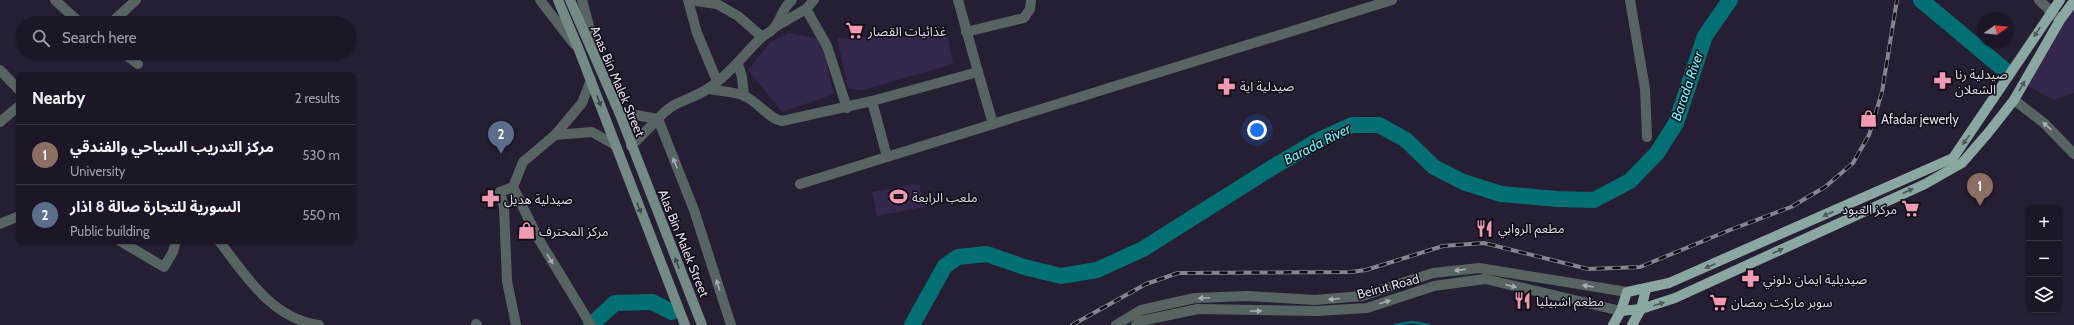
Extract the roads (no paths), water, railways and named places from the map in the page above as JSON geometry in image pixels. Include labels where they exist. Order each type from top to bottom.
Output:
[{"type":"main road","name":"Anas Bin Malek Street","points":[[558,0],[591,80],[625,172],[685,325]]},
{"type":"main road","name":"Anas Bin Malek Street","points":[[570,0],[619,112],[642,171]]},
{"type":"main road","points":[[1613,325],[1621,311],[1627,292],[1669,284],[1953,158],[2050,12],[2060,0]]},
{"type":"main road","points":[[1621,311],[1641,309],[1675,298],[1925,184],[1962,163],[2014,100],[2060,20],[2074,1]]},
{"type":"main road","name":"Alas Bin Malek Street","points":[[642,171],[702,325]]},
{"type":"main road","points":[[1632,325],[1641,309],[1646,289]]},
{"type":"street","points":[[55,0],[72,16]]},
{"type":"street","points":[[119,16],[136,0]]},
{"type":"street","points":[[540,0],[579,50]]},
{"type":"street","points":[[578,0],[586,19]]},
{"type":"street","points":[[582,0],[586,19],[604,77]]},
{"type":"street","points":[[717,81],[697,33],[688,0],[717,4],[738,16],[762,37]]},
{"type":"street","points":[[775,28],[780,14],[792,0]]},
{"type":"street","points":[[631,146],[665,110],[673,104],[709,88],[738,64],[762,37],[806,9],[814,0]]},
{"type":"street","points":[[958,0],[966,32],[994,124]]},
{"type":"street","points":[[966,32],[1024,18],[1030,9],[1031,0]]},
{"type":"street","points":[[800,184],[1392,0]]},
{"type":"street","points":[[1630,0],[1646,89],[1647,137]]},
{"type":"street","points":[[2039,0],[2060,20]]},
{"type":"street","points":[[806,9],[827,46],[847,108]]},
{"type":"street","points":[[133,60],[138,64]]},
{"type":"street","points":[[738,64],[742,77],[744,96]]},
{"type":"street","points":[[0,70],[16,87]]},
{"type":"street","points":[[709,88],[744,96],[763,107],[778,120],[782,121],[872,102],[978,72]]},
{"type":"street","points":[[516,325],[508,281],[504,207],[500,192],[513,187],[523,162],[555,135],[582,103],[591,80]]},
{"type":"street","points":[[2014,100],[2044,123],[2074,154]]},
{"type":"street","points":[[872,102],[886,157]]},
{"type":"street","points":[[0,122],[16,109]]},
{"type":"street","points":[[619,112],[658,119]]},
{"type":"street","points":[[658,119],[694,210],[731,325]]},
{"type":"street","points":[[555,135],[592,132],[615,144]]},
{"type":"street","points":[[513,187],[538,238],[591,325]]},
{"type":"street","points":[[0,224],[16,217]]},
{"type":"street","points":[[125,244],[164,267],[173,252],[175,244]]},
{"type":"street","points":[[221,244],[267,300],[289,317],[297,321],[320,325]]},
{"type":"street","points":[[1116,325],[1141,310],[1196,298],[1248,296],[1316,300],[1362,296],[1433,273],[1479,268],[1627,292]]},
{"type":"street","name":"Beirut Road","points":[[1140,324],[1198,309],[1317,311],[1367,308],[1434,286],[1485,279],[1621,311]]},
{"type":"waterway","name":"Barada River","points":[[912,325],[945,266],[958,257],[987,254],[1024,267],[1061,276],[1097,270],[1143,249],[1273,167],[1319,140],[1352,125],[1379,125],[1406,140],[1434,167],[1463,182],[1501,194],[1557,199],[1594,200],[1630,181],[1657,153],[1676,123],[1705,36],[1730,0]]},
{"type":"waterway","name":"Barada River","points":[[1921,0],[2007,72]]},
{"type":"waterway","name":"Barada River","points":[[591,325],[615,303],[652,302],[672,312]]},
{"type":"waterway","points":[[1395,325],[1412,322],[1429,325]]},
{"type":"railway","points":[[1072,325],[1146,284],[1178,273],[1351,272],[1366,270],[1443,246],[1484,243],[1588,269],[1640,267],[1791,207],[1825,187],[1853,163],[1869,135],[1882,92],[1897,0]]},
{"type":"place","name":"غذائيات القصار","points":[[855,31]]},
{"type":"place","name":"صيدلية رنا الشعلان","points":[[1942,81]]},
{"type":"place","name":"صيدلية اية","points":[[1227,86]]},
{"type":"place","name":"Afadar jewerly","points":[[1868,119]]},
{"type":"place","name":"السورية للتجارة صالة 8 اذار","points":[[501,154]]},
{"type":"place","name":"ملعب الرابعة","points":[[899,197]]},
{"type":"place","name":"صيدلية هديل","points":[[491,199]]},
{"type":"place","name":"مركز التدريب السياحي والفندقي","points":[[1980,206]]},
{"type":"place","name":"مركز العبود","points":[[1910,209]]},
{"type":"place","name":"مطعم الروابي","points":[[1485,228]]},
{"type":"place","name":"مركز المحترف","points":[[526,231]]},
{"type":"place","name":"صيديلية ايمان دلوني","points":[[1750,279]]},
{"type":"place","name":"مطعم اشبيليا","points":[[1523,301]]},
{"type":"place","name":"سوبر ماركت رمضان","points":[[1718,302]]}]
